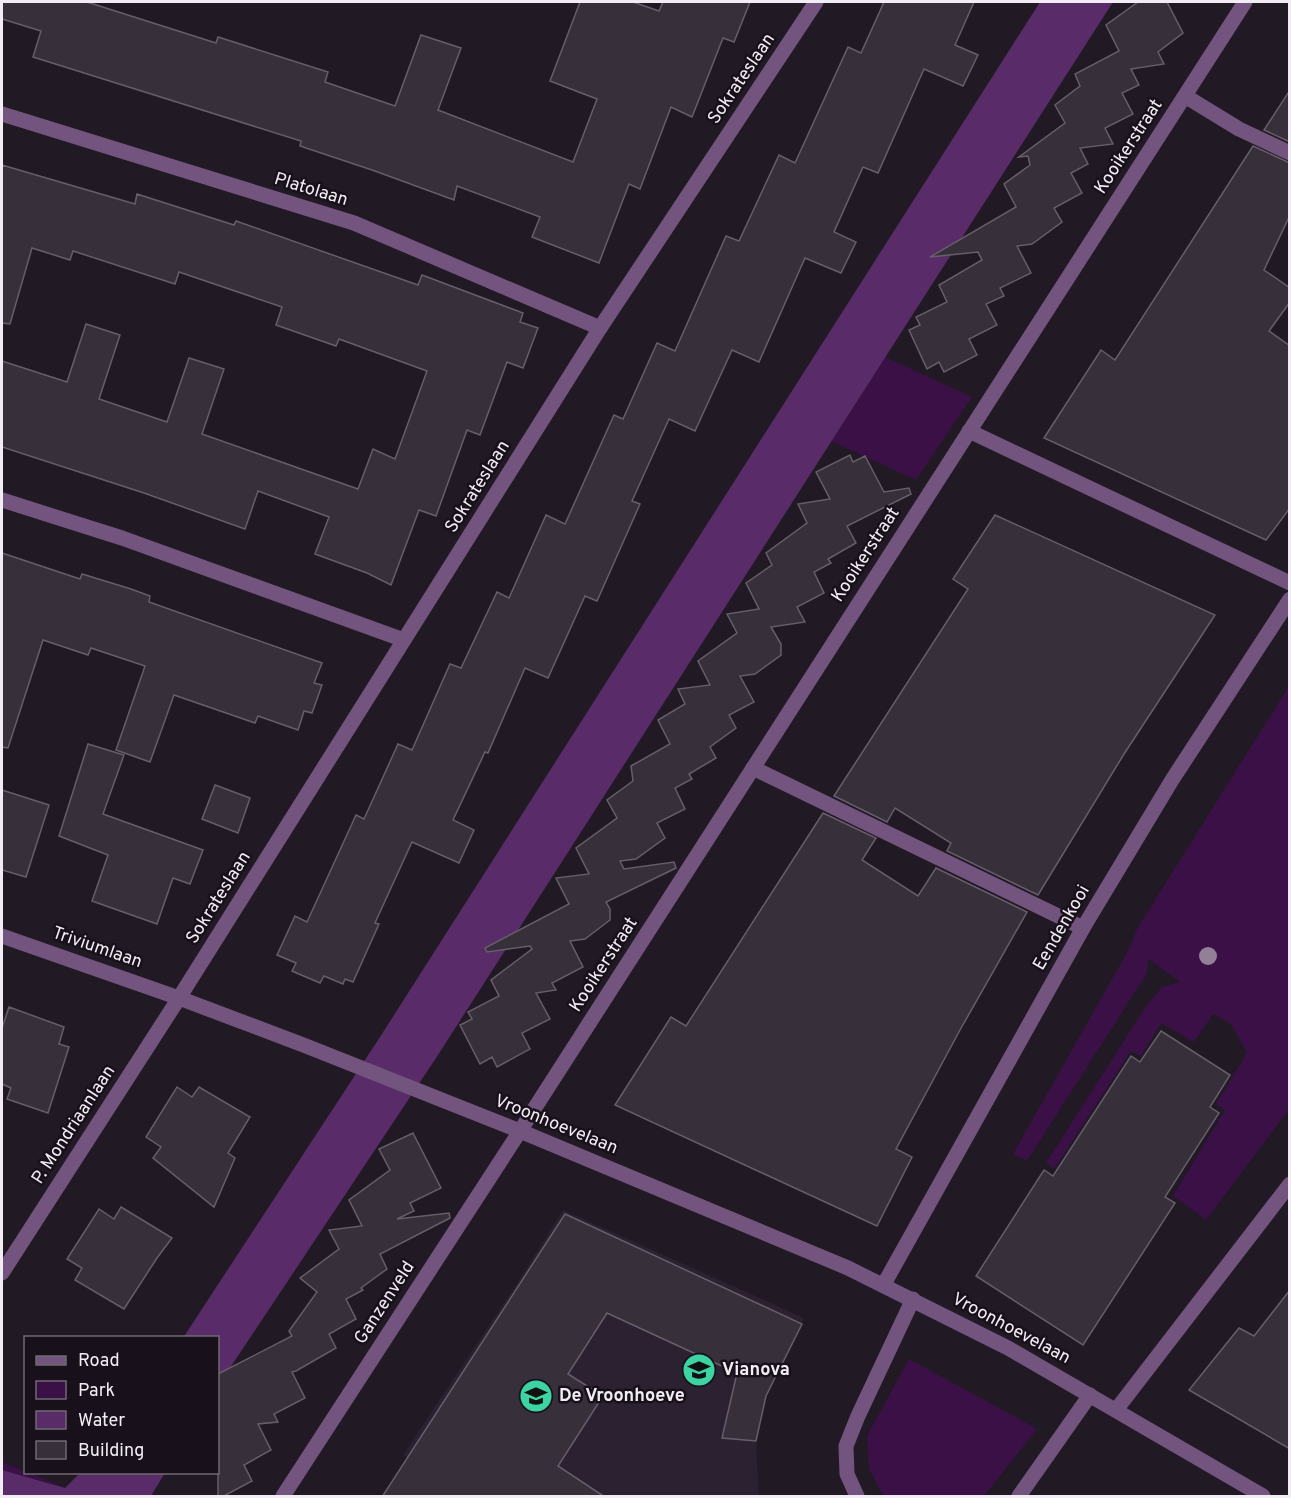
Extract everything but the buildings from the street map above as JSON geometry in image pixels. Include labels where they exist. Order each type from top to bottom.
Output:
[{"type":"street","name":"Sokrateslaan","points":[[179,998],[600,328],[816,2]]},
{"type":"street","name":"Kooikerstraat","points":[[520,1131],[1245,2]]},
{"type":"street","points":[[1185,96],[1239,129],[1290,153]]},
{"type":"street","name":"Platolaan","points":[[2,114],[354,224],[600,328]]},
{"type":"street","points":[[969,431],[1290,583]]},
{"type":"street","points":[[2,500],[122,538],[404,640]]},
{"type":"street","name":"Eendenkooi","points":[[884,1284],[1083,928],[1172,780],[1290,599]]},
{"type":"street","points":[[753,768],[1083,928]]},
{"type":"street","name":"Triviumlaan","points":[[2,936],[179,998]]},
{"type":"street","name":"Vroonhoevelaan","points":[[179,998],[520,1131],[884,1284],[1008,1348],[1263,1497]]},
{"type":"street","name":"P. Mondriaanlaan","points":[[2,1273],[179,998]]},
{"type":"street","name":"Ganzenveld","points":[[283,1497],[520,1131]]},
{"type":"street","points":[[1116,1410],[1290,1184]]},
{"type":"street","points":[[857,1497],[847,1474],[846,1446],[913,1299]]},
{"type":"street","points":[[1019,1497],[1090,1395]]},
{"type":"shaded area","points":[[563,1210],[804,1318],[764,1402],[756,1447],[759,1496],[499,1496],[403,1455]]},
{"type":"green space","points":[[885,357],[972,397],[916,480],[831,441]]},
{"type":"green space","points":[[1289,686],[1289,1109],[1206,1220],[1173,1196],[1225,1110],[1216,1104],[1247,1053],[1231,1024],[1213,1014],[1194,1042],[1161,1023],[1141,1056],[1131,1051],[1054,1169],[1046,1163],[1146,1006],[1162,987],[1180,982],[1148,959],[1147,973],[1027,1161],[1013,1154],[1129,949],[1137,929]]},
{"type":"green space","points":[[909,1359],[1037,1429],[984,1496],[886,1496],[881,1492],[869,1469],[867,1436]]},
{"type":"green space","points":[[2,1462],[24,1471],[24,1474],[32,1474],[66,1488],[2,1470]]},
{"type":"water","points":[[1040,2],[1113,2],[438,1055],[219,1384],[219,1336],[184,1336],[380,1037]]},
{"type":"water","points":[[2,1470],[65,1488],[79,1474],[164,1474],[152,1494],[154,1496],[2,1496]]},
{"type":"place","name":"Vianova","points":[[699,1370]]},
{"type":"place","name":"De Vroonhoeve","points":[[536,1396]]}]
